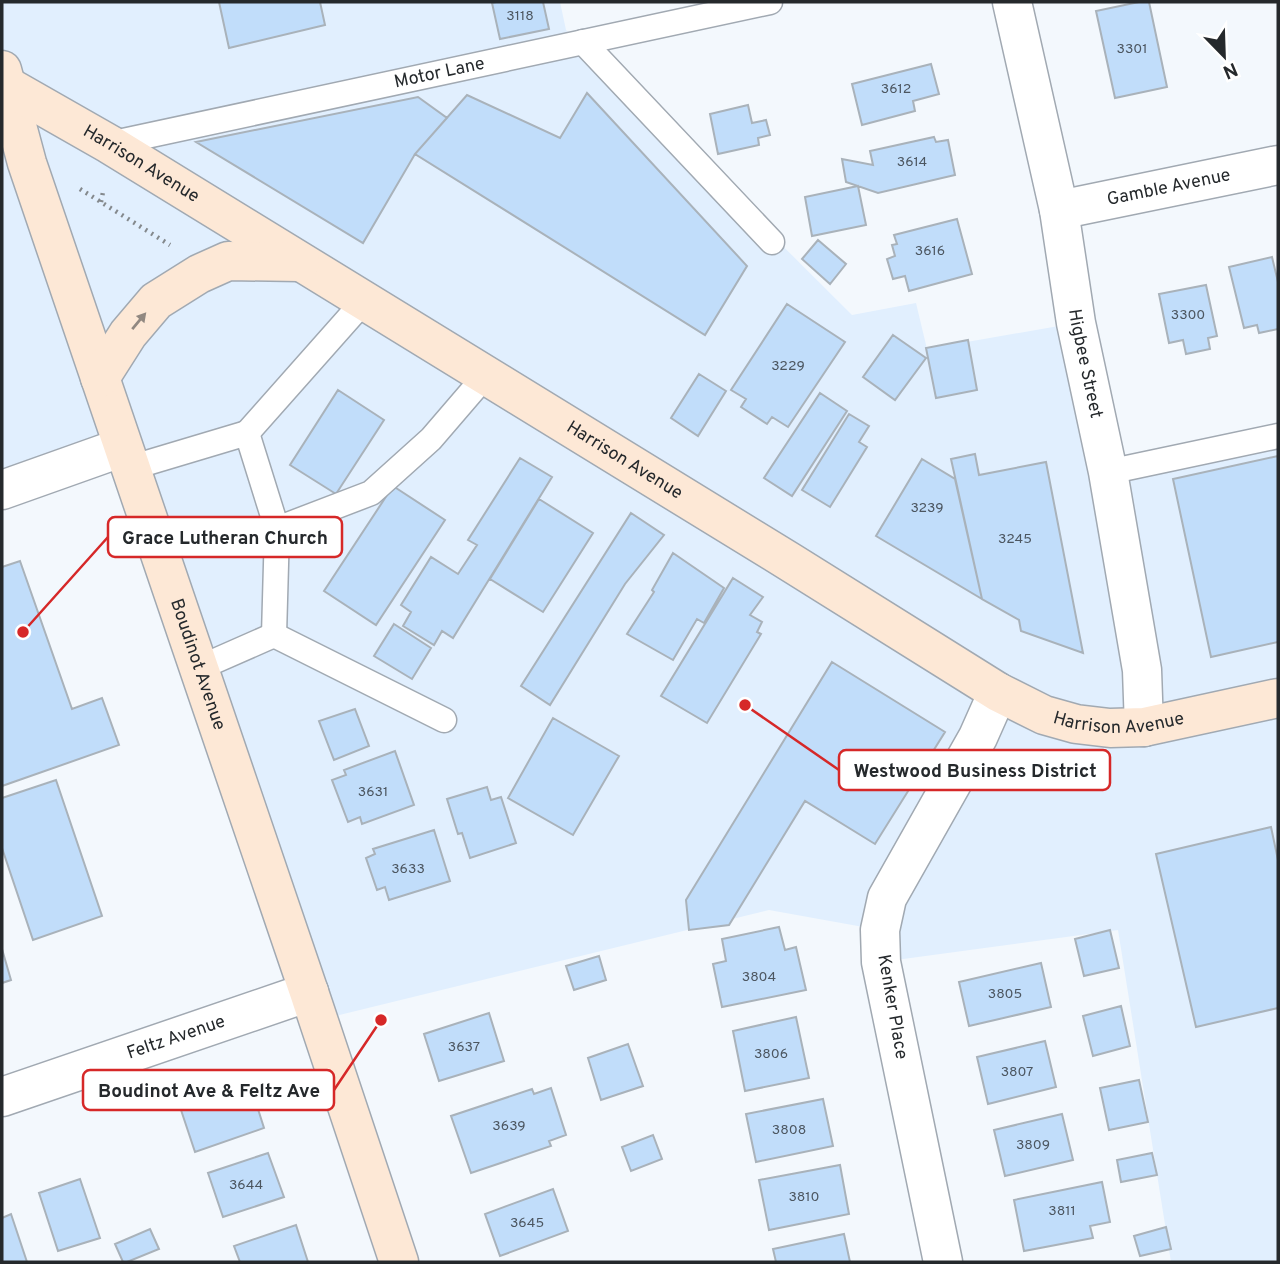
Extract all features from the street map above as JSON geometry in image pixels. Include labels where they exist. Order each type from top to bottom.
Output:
[{"type":"street","name":"Higbee Street","points":[[1012,2],[1059,210],[1076,323],[1108,472],[1142,670],[1144,727]]},
{"type":"street","name":"Harrison Avenue","points":[[3,79],[998,692],[1044,715],[1076,724],[1111,729],[1144,727],[1278,698]]},
{"type":"street","name":"Boudinot Avenue","points":[[3,79],[27,163],[399,1262]]},
{"type":"street","name":"Gamble Avenue","points":[[1059,210],[1278,165]]},
{"type":"street","points":[[100,378],[128,334],[156,301],[199,274],[228,261],[301,262]]},
{"type":"street","points":[[2,490],[127,458]]},
{"type":"street","name":"Kenker Place","points":[[943,1262],[881,962],[880,930],[887,898],[978,737],[998,692]]},
{"type":"street","name":"Feltz Avenue","points":[[2,1097],[309,992]]},
{"type":"lane","name":"Motor Lane","points":[[109,144],[770,2]]},
{"type":"lane","points":[[583,42],[772,242]]},
{"type":"lane","points":[[127,458],[247,433],[365,301]]},
{"type":"lane","points":[[277,529],[371,493],[430,439],[486,375]]},
{"type":"lane","points":[[247,433],[277,529],[274,635]]},
{"type":"lane","points":[[1108,472],[1278,436]]},
{"type":"lane","points":[[199,668],[274,635]]},
{"type":"lane","points":[[274,635],[444,720]]},
{"type":"path","points":[[77,187],[173,247]]},
{"type":"path","points":[[101,202],[103,192]]},
{"type":"shaded area","points":[[2,2],[560,2],[566,30],[852,315],[916,303],[927,349],[1076,323],[1108,472],[1278,436],[1278,1260],[1171,1262],[1118,930],[881,962],[880,930],[769,910],[319,1020],[123,448],[2,490]]},
{"type":"building","points":[[219,2],[320,2],[325,25],[229,48]]},
{"type":"building","points":[[543,2],[549,29],[500,39],[492,3]]},
{"type":"building","points":[[1149,2],[1167,87],[1115,98],[1096,11]]},
{"type":"building","points":[[931,64],[939,94],[913,101],[915,111],[862,125],[852,84]]},
{"type":"building","points":[[587,93],[747,266],[705,335],[415,154],[467,95],[560,138]]},
{"type":"building","points":[[418,97],[447,118],[415,154],[363,243],[196,142]]},
{"type":"building","points":[[748,105],[752,123],[766,120],[770,135],[758,138],[759,145],[718,154],[710,114]]},
{"type":"building","points":[[934,137],[936,142],[948,140],[955,175],[878,193],[846,182],[842,159],[873,165],[870,151]]},
{"type":"building","points":[[858,186],[866,225],[812,236],[805,197]]},
{"type":"building","points":[[957,219],[972,274],[909,291],[905,276],[893,279],[887,259],[895,256],[892,245],[897,244],[894,235]]},
{"type":"building","points":[[818,240],[846,264],[830,284],[802,259]]},
{"type":"building","points":[[1272,257],[1278,282],[1278,329],[1259,333],[1257,325],[1244,328],[1229,267]]},
{"type":"building","points":[[1206,285],[1217,336],[1208,338],[1210,349],[1186,354],[1183,340],[1169,343],[1159,294]]},
{"type":"building","points":[[787,304],[845,342],[788,427],[772,417],[767,424],[741,407],[746,399],[731,390]]},
{"type":"building","points":[[893,335],[926,358],[895,400],[863,377]]},
{"type":"building","points":[[968,340],[977,390],[936,398],[926,348]]},
{"type":"building","points":[[699,374],[726,391],[698,436],[671,418]]},
{"type":"building","points":[[338,390],[384,420],[336,494],[290,465]]},
{"type":"building","points":[[820,393],[847,411],[792,496],[764,478]]},
{"type":"building","points":[[849,414],[869,426],[859,442],[867,447],[830,507],[802,490]]},
{"type":"building","points":[[975,454],[979,475],[1046,462],[1083,653],[1021,631],[1019,620],[982,599],[951,459]]},
{"type":"building","points":[[1278,456],[1278,642],[1211,657],[1173,479]]},
{"type":"building","points":[[520,458],[552,477],[453,638],[442,631],[434,645],[403,626],[411,612],[401,605],[431,557],[458,574],[477,545],[468,540]]},
{"type":"building","points":[[922,459],[955,479],[982,599],[876,536]]},
{"type":"building","points":[[393,486],[445,520],[376,625],[324,591]]},
{"type":"building","points":[[539,499],[593,533],[543,612],[490,579]]},
{"type":"building","points":[[631,513],[664,535],[625,584],[550,705],[521,686]]},
{"type":"building","points":[[673,553],[724,588],[704,623],[697,619],[673,660],[627,634],[654,592],[652,590]]},
{"type":"building","points":[[20,561],[72,709],[102,698],[119,745],[2,786],[2,567]]},
{"type":"building","points":[[733,578],[763,597],[750,615],[762,622],[757,632],[761,634],[707,723],[661,696]]},
{"type":"building","points":[[394,624],[431,648],[412,679],[374,656]]},
{"type":"building","points":[[832,662],[945,732],[875,844],[805,801],[729,925],[689,930],[686,900]]},
{"type":"building","points":[[355,709],[369,746],[334,760],[319,721]]},
{"type":"building","points":[[553,718],[619,756],[573,835],[508,798]]},
{"type":"building","points":[[395,751],[414,805],[362,824],[360,817],[348,822],[332,780],[346,775],[344,770]]},
{"type":"building","points":[[56,780],[102,916],[33,940],[2,848],[2,798]]},
{"type":"building","points":[[487,787],[491,800],[501,797],[516,843],[470,858],[462,833],[458,834],[447,799]]},
{"type":"building","points":[[1271,827],[1278,860],[1278,1008],[1196,1027],[1156,854]]},
{"type":"building","points":[[434,830],[450,881],[389,900],[385,887],[377,890],[366,858],[375,854],[373,849]]},
{"type":"building","points":[[779,927],[785,950],[796,947],[806,990],[722,1007],[713,964],[726,961],[722,939]]},
{"type":"building","points":[[1110,930],[1119,968],[1084,976],[1075,939]]},
{"type":"building","points":[[2,949],[11,980],[2,983]]},
{"type":"building","points":[[599,956],[606,980],[574,990],[566,966]]},
{"type":"building","points":[[1041,963],[1051,1007],[969,1026],[959,982]]},
{"type":"building","points":[[1121,1006],[1130,1046],[1093,1056],[1083,1016]]},
{"type":"building","points":[[489,1013],[504,1061],[439,1081],[424,1034]]},
{"type":"building","points":[[796,1017],[809,1078],[745,1091],[733,1031]]},
{"type":"building","points":[[1045,1041],[1056,1087],[988,1104],[977,1057]]},
{"type":"building","points":[[628,1044],[643,1086],[601,1100],[588,1058]]},
{"type":"building","points":[[1139,1080],[1148,1122],[1109,1130],[1100,1088]]},
{"type":"building","points":[[250,1084],[264,1128],[195,1152],[180,1107]]},
{"type":"building","points":[[551,1088],[566,1135],[549,1141],[551,1146],[471,1173],[451,1116],[532,1089],[534,1094]]},
{"type":"building","points":[[823,1099],[833,1146],[756,1162],[746,1114]]},
{"type":"building","points":[[1062,1114],[1073,1160],[1005,1176],[994,1130]]},
{"type":"building","points":[[653,1135],[662,1159],[631,1171],[622,1147]]},
{"type":"building","points":[[268,1153],[284,1197],[223,1217],[208,1173]]},
{"type":"building","points":[[1152,1153],[1157,1175],[1121,1182],[1117,1160]]},
{"type":"building","points":[[840,1165],[849,1214],[769,1230],[759,1180]]},
{"type":"building","points":[[80,1179],[100,1238],[58,1251],[39,1193]]},
{"type":"building","points":[[1102,1182],[1110,1222],[1090,1226],[1093,1238],[1024,1251],[1014,1200]]},
{"type":"building","points":[[553,1189],[568,1231],[500,1256],[485,1214]]},
{"type":"building","points":[[11,1214],[27,1262],[2,1262],[2,1218]]},
{"type":"building","points":[[296,1225],[308,1262],[240,1262],[234,1246]]},
{"type":"building","points":[[1166,1227],[1171,1249],[1140,1256],[1134,1236]]},
{"type":"building","points":[[150,1229],[159,1249],[123,1262],[115,1244]]},
{"type":"building","points":[[844,1234],[850,1262],[776,1262],[773,1249]]},
{"type":"place","name":"Grace Lutheran Church","points":[[23,632]]},
{"type":"place","name":"Westwood Business District","points":[[745,705]]},
{"type":"place","name":"Boudinot Ave & Feltz Ave","points":[[381,1020]]}]
